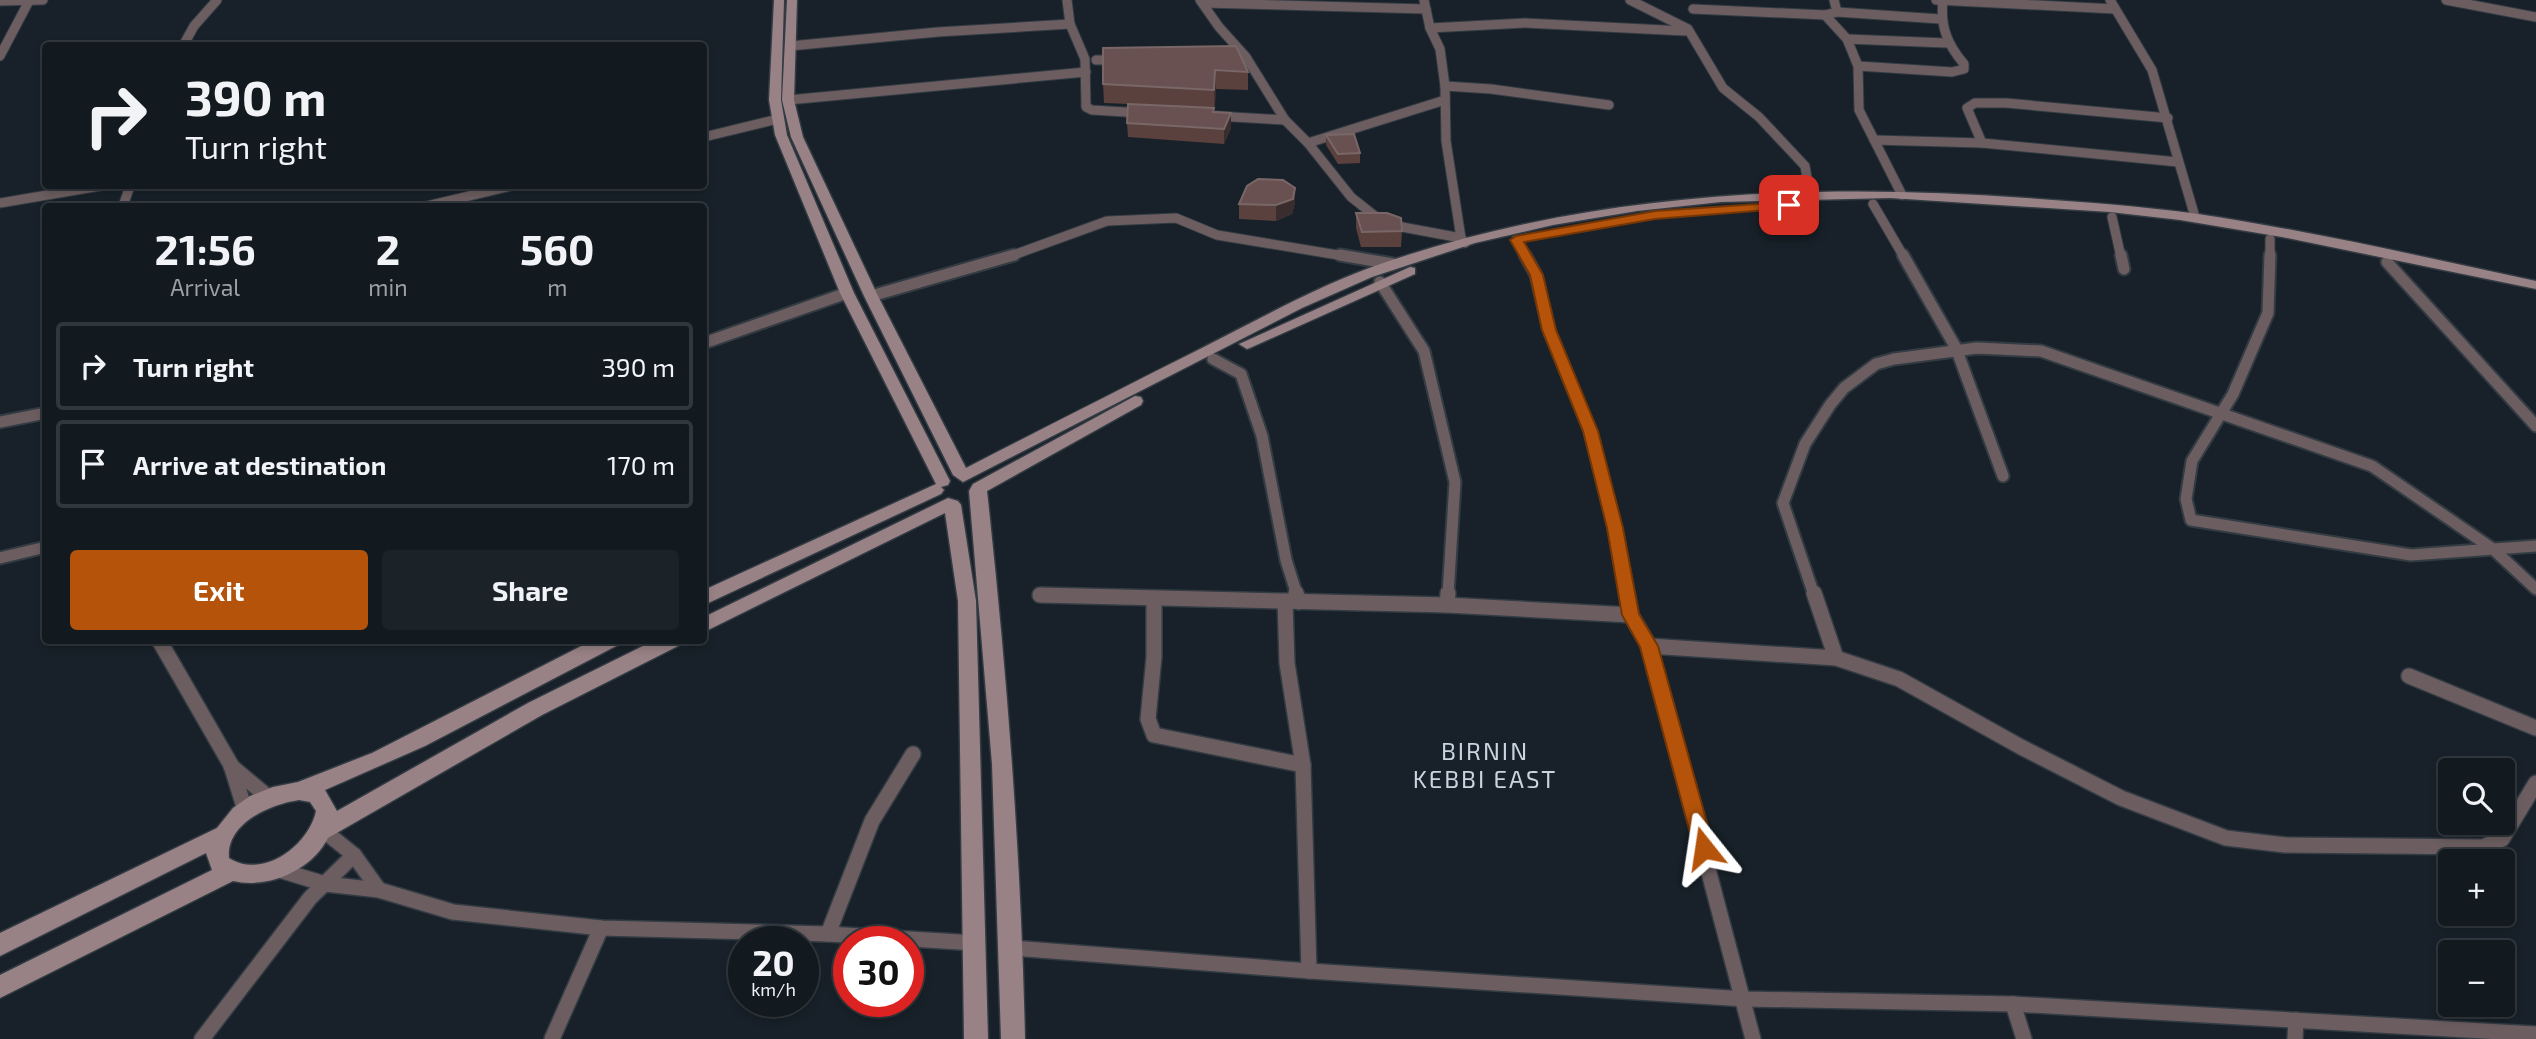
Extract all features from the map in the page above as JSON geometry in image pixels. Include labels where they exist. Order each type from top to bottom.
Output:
[{"type":"main road","points":[[779,0],[775,100],[781,135],[847,293],[944,495],[967,601],[976,1039]]},
{"type":"main road","points":[[792,0],[788,100],[797,137],[871,296],[962,475],[971,478],[979,489],[990,600],[1012,948],[1013,1039]]},
{"type":"main road","points":[[707,623],[944,495],[962,475],[1276,316],[1393,264],[1463,241],[1542,224],[1653,204],[1810,195],[1985,197],[2195,217],[2536,285]]},
{"type":"main road","points":[[707,597],[944,495],[969,501],[979,489],[1213,359],[1380,282],[1516,240],[1607,222],[1709,209],[1874,204],[1990,206],[2112,217],[2270,239],[2536,293]]},
{"type":"main road","points":[[0,945],[222,835],[245,810],[268,797],[299,791],[367,765],[547,670],[602,644]]},
{"type":"main road","points":[[222,835],[218,857],[231,871],[250,874],[274,869],[297,857],[313,844],[323,830],[535,709],[665,644]]},
{"type":"main road","points":[[299,791],[316,794],[323,800],[327,808],[323,830]]},
{"type":"main road","points":[[0,987],[231,871]]},
{"type":"street","points":[[0,1],[43,0]]},
{"type":"street","points":[[185,42],[194,26],[217,0]]},
{"type":"street","points":[[1067,0],[1070,24],[1085,59],[1088,109],[1147,113]]},
{"type":"street","points":[[1630,0],[1688,30],[1723,88],[1759,117],[1805,166],[1810,195]]},
{"type":"street","points":[[1688,0],[1693,9],[1688,30]]},
{"type":"street","points":[[1834,0],[1837,12]]},
{"type":"street","points":[[1936,0],[2115,9]]},
{"type":"street","points":[[1858,66],[1952,72],[1964,69],[1964,64],[1946,43],[1940,19],[1942,0]]},
{"type":"street","points":[[2110,0],[2151,68],[2168,118],[2195,217]]},
{"type":"street","points":[[2446,0],[2536,17]]},
{"type":"street","points":[[0,56],[29,1]]},
{"type":"street","points":[[1201,2],[1425,4],[1430,27],[1440,49],[1445,86],[1446,141],[1463,241],[1402,227],[1375,216],[1351,197],[1308,142],[1285,120],[1246,57],[1201,2]]},
{"type":"street","points":[[1693,9],[1825,15],[1837,12],[1940,19]]},
{"type":"street","points":[[1825,15],[1847,39],[1858,66],[1859,110],[1902,195]]},
{"type":"street","points":[[1430,27],[1556,23],[1688,30]]},
{"type":"street","points":[[790,46],[938,32],[1070,24]]},
{"type":"street","points":[[1847,39],[1946,43]]},
{"type":"street","points":[[1233,58],[1246,57]]},
{"type":"street","points":[[1096,60],[1123,60]]},
{"type":"street","points":[[788,100],[1086,72]]},
{"type":"street","points":[[1445,86],[1491,89],[1609,105]]},
{"type":"street","points":[[1308,142],[1445,100]]},
{"type":"street","points":[[1982,143],[1967,108],[1975,103],[2006,103],[2168,118]]},
{"type":"street","points":[[1202,116],[1285,120]]},
{"type":"street","points":[[707,136],[778,119]]},
{"type":"street","points":[[1874,140],[1982,143],[2178,162]]},
{"type":"street","points":[[0,203],[82,189]]},
{"type":"street","points":[[440,203],[498,189]]},
{"type":"street","points":[[1874,204],[1956,348],[2003,476]]},
{"type":"street","points":[[2112,217],[2124,269]]},
{"type":"street","points":[[871,296],[1034,249],[1107,220],[1177,218],[1217,234],[1393,264]]},
{"type":"street","points":[[2270,239],[2268,313],[2253,351],[2222,412],[2192,461],[2186,499],[2191,520],[2411,555],[2536,546]]},
{"type":"street","points":[[1516,240],[1536,275],[1549,330],[1590,431],[1615,528],[1631,615],[1649,646],[1754,1039]]},
{"type":"street","points":[[2387,261],[2536,426]]},
{"type":"street","points":[[1380,282],[1424,351],[1455,482],[1447,606]]},
{"type":"street","points":[[707,342],[847,293]]},
{"type":"street","points":[[1836,657],[1783,503],[1787,487],[1812,430],[1852,380],[1878,363],[1956,348],[2007,347],[2041,351],[2372,466],[2493,549],[2536,589]]},
{"type":"street","points":[[1213,359],[1241,373],[1262,436],[1286,559],[1292,602],[1287,663],[1303,765],[1309,971]]},
{"type":"street","points":[[0,422],[42,414]]},
{"type":"street","points":[[0,558],[42,548]]},
{"type":"street","points":[[1040,595],[1447,606],[1631,615]]},
{"type":"street","points":[[1154,598],[1154,657],[1148,719],[1154,736],[1303,765]]},
{"type":"street","points":[[161,644],[231,765],[245,810]]},
{"type":"street","points":[[1649,646],[1836,657],[1899,679],[2021,747],[2122,798],[2226,838],[2285,845],[2483,846],[2502,839],[2536,783]]},
{"type":"street","points":[[2409,676],[2536,728]]},
{"type":"street","points":[[828,934],[872,821],[913,754]]},
{"type":"street","points":[[231,765],[268,797]]},
{"type":"street","points":[[323,830],[354,855],[379,890]]},
{"type":"street","points":[[202,1039],[310,898],[354,855]]},
{"type":"street","points":[[274,869],[325,884],[379,890],[453,912],[601,928],[828,934],[976,943]]},
{"type":"street","points":[[552,1039],[601,928]]},
{"type":"street","points":[[1012,948],[1309,971],[1745,999],[2013,1004],[2536,1034]]},
{"type":"street","points":[[2013,1004],[2024,1039]]},
{"type":"street","points":[[2295,1039],[2296,1020]]},
{"type":"building","points":[[1236,46],[1248,72],[1215,70],[1214,90],[1103,84],[1103,48]]},
{"type":"building","points":[[1128,104],[1214,108],[1213,112],[1231,113],[1224,129],[1127,123]]},
{"type":"building","points":[[1354,134],[1360,153],[1338,154],[1326,135]]},
{"type":"building","points":[[1258,179],[1283,180],[1295,188],[1293,199],[1276,205],[1239,204],[1247,186]]},
{"type":"building","points":[[1356,213],[1387,213],[1401,218],[1402,231],[1362,232]]},
{"type":"district","name":"BIRNIN KEBBI EAST","points":[[1485,766]]},
{"type":"route","points":[[1704,848],[1649,646],[1631,615],[1615,528],[1590,431],[1549,330],[1536,275],[1516,240],[1558,230],[1655,215],[1789,205]]}]
